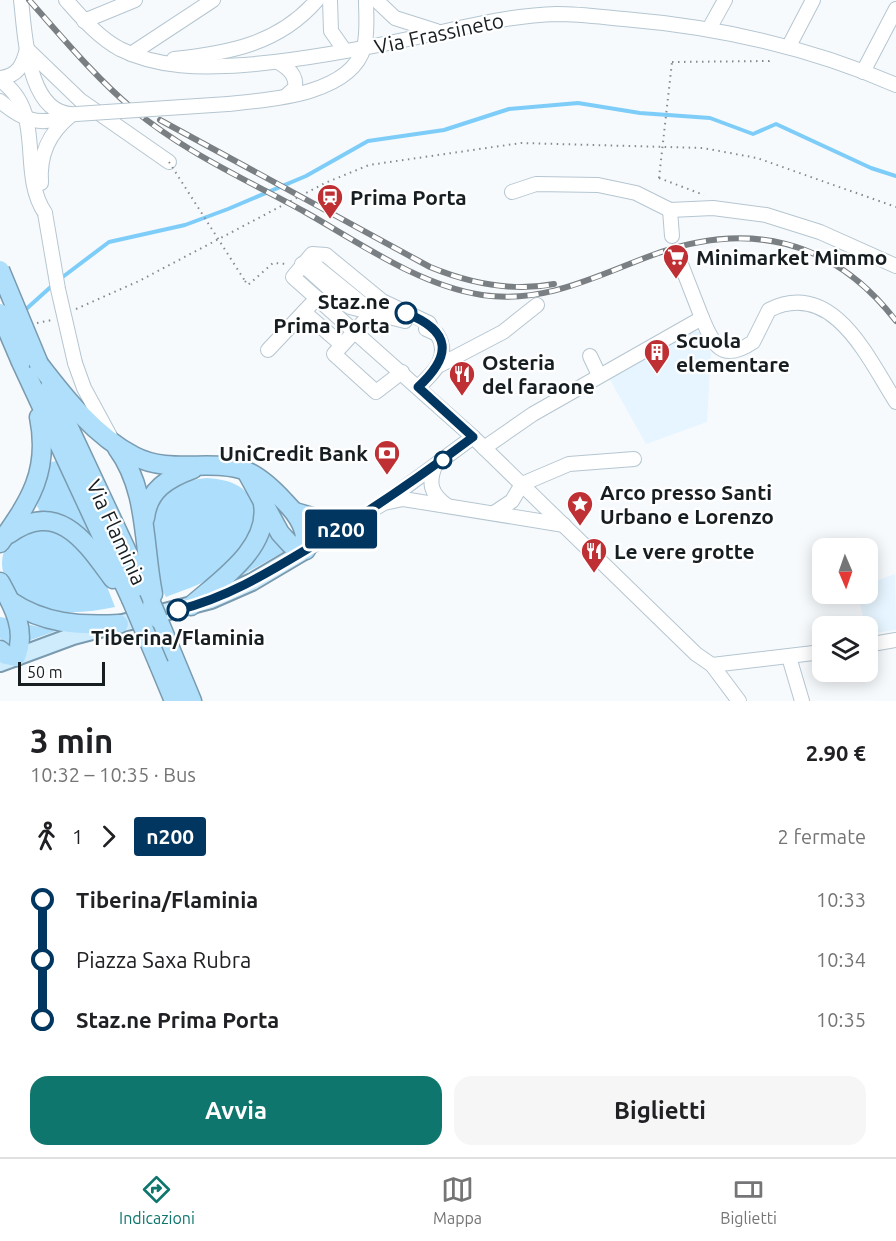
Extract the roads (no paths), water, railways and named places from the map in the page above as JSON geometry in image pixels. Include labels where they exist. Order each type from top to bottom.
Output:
[{"type":"highway","points":[[0,270],[30,363],[29,380],[42,432],[42,460],[31,497],[2,541]]},
{"type":"highway","points":[[0,313],[30,363],[114,443],[143,460],[197,468],[226,466],[246,471],[272,488],[295,512],[304,529],[306,550],[290,544],[282,537],[246,471]]},
{"type":"highway","name":"Via Flaminia","points":[[30,363],[155,610],[174,701]]},
{"type":"highway","name":"Via Flaminia","points":[[29,380],[131,599],[192,701]]},
{"type":"highway","points":[[114,443],[131,471],[144,526],[155,610]]},
{"type":"highway","points":[[144,526],[147,503],[155,491],[171,478],[197,468]]},
{"type":"highway","points":[[191,606],[233,567],[256,540],[263,522],[262,499]]},
{"type":"highway","points":[[295,512],[333,524],[349,524]]},
{"type":"highway","points":[[2,541],[21,527],[34,523],[67,528],[83,538],[115,582],[131,599]]},
{"type":"highway","points":[[0,582],[10,601],[21,633],[5,656]]},
{"type":"highway","points":[[10,601],[32,614],[60,623],[83,626],[119,624]]},
{"type":"main road","points":[[5,656],[191,606],[247,585],[306,550]]},
{"type":"street","points":[[21,0],[26,42],[40,95],[54,107],[73,114]]},
{"type":"street","name":"Via Frassineto","points":[[66,0],[84,21],[108,41],[131,54],[155,61],[194,67],[278,62],[364,48],[512,18],[558,14],[670,23],[782,44],[896,85]]},
{"type":"street","points":[[84,21],[135,0]]},
{"type":"street","points":[[131,54],[213,0]]},
{"type":"street","points":[[155,61],[218,54],[253,45],[285,28],[318,0]]},
{"type":"street","points":[[330,0],[331,31],[345,51]]},
{"type":"street","points":[[0,101],[27,119],[49,122],[73,114],[228,104],[305,93],[330,83],[348,69],[364,48],[366,0]]},
{"type":"street","points":[[376,0],[384,10],[401,21],[441,32]]},
{"type":"street","points":[[709,29],[725,0]]},
{"type":"street","points":[[782,44],[813,0]]},
{"type":"street","points":[[863,72],[896,9]]},
{"type":"street","points":[[26,42],[19,70],[0,79],[19,97],[27,119],[34,189],[45,213]]},
{"type":"street","points":[[26,42],[80,100],[170,162]]},
{"type":"street","points":[[278,62],[290,69],[296,81],[295,88],[286,96]]},
{"type":"street","points":[[73,114],[54,130],[42,156],[40,178],[57,289],[75,363],[97,415],[114,443]]},
{"type":"street","points":[[512,192],[536,184],[598,185],[636,193],[670,210],[713,208],[782,220],[820,232],[896,266]]},
{"type":"street","points":[[670,210],[672,236]]},
{"type":"street","points":[[299,268],[316,253],[326,255],[382,301],[427,321],[433,332]]},
{"type":"street","points":[[677,254],[714,345],[722,349],[734,350],[753,342],[766,314],[772,309],[802,302],[816,304],[845,326],[896,402]]},
{"type":"street","points":[[299,268],[317,298],[473,437],[696,654],[712,665],[739,701]]},
{"type":"street","points":[[299,268],[372,312],[398,318],[437,334],[442,344],[440,365]]},
{"type":"street","points":[[268,351],[317,298]]},
{"type":"street","points":[[382,301],[334,354],[376,393],[402,372]]},
{"type":"street","points":[[418,387],[440,365],[503,332],[537,305]]},
{"type":"street","points":[[304,312],[342,345]]},
{"type":"street","points":[[484,448],[533,414],[702,318]]},
{"type":"street","points":[[590,356],[599,375]]},
{"type":"street","points":[[306,550],[384,503],[473,437]]},
{"type":"street","points":[[494,513],[512,501],[522,484],[569,464],[634,459]]},
{"type":"street","points":[[435,466],[430,478],[432,489],[451,506]]},
{"type":"street","points":[[384,503],[403,499],[564,525]]},
{"type":"street","points":[[878,643],[896,640]]},
{"type":"street","points":[[712,665],[812,654]]},
{"type":"street","points":[[789,657],[802,701]]},
{"type":"waterway","points":[[60,279],[109,242],[185,225],[228,209],[306,176],[368,141],[444,130],[509,109],[578,103],[640,113],[710,118],[753,134],[776,124],[871,168],[896,176]]},
{"type":"waterway","points":[[24,311],[54,284]]},
{"type":"railway","points":[[29,0],[105,84],[133,109],[173,139],[368,249],[412,273],[435,282],[482,295],[527,296],[568,287],[686,245],[720,239],[754,239],[785,244],[816,254],[844,271],[871,293],[896,321]]},
{"type":"railway","points":[[160,120],[430,267],[475,282],[522,287],[554,284]]},
{"type":"place","name":"Prima Porta","points":[[330,220]]},
{"type":"place","name":"Minimarket Mimmo","points":[[676,280]]},
{"type":"place","name":"Staz.ne Prima Porta","points":[[406,313]]},
{"type":"place","name":"Scuola elementare","points":[[657,375]]},
{"type":"place","name":"Osteria del faraone","points":[[462,397]]},
{"type":"place","name":"UniCredit Bank","points":[[387,476]]},
{"type":"place","name":"Arco presso Santi Urbano e Lorenzo","points":[[580,527]]},
{"type":"place","name":"Le vere grotte","points":[[594,574]]},
{"type":"place","name":"Tiberina/Flaminia","points":[[178,610]]}]
